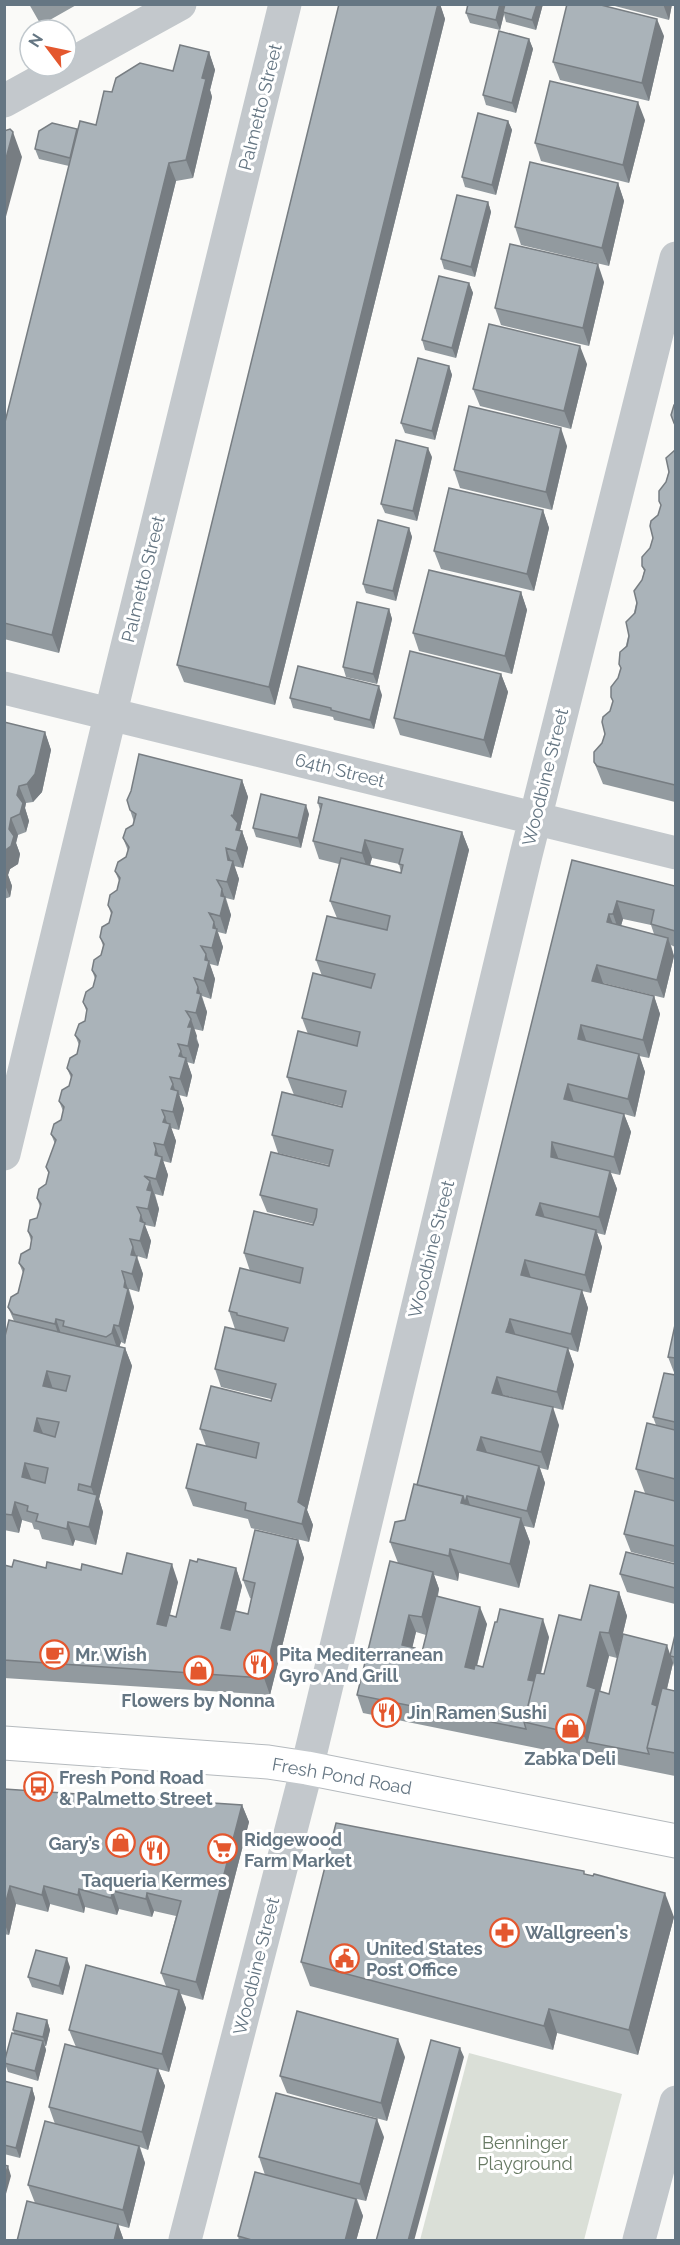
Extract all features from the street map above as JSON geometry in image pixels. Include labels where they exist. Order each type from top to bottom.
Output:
[{"type":"main road","name":"Fresh Pond Road","points":[[4,1743],[268,1762],[675,1841]]},
{"type":"street","points":[[4,101],[180,4]]},
{"type":"street","name":"Palmetto Street","points":[[4,1154],[285,4]]},
{"type":"street","name":"Woodbine Street","points":[[185,2241],[307,1768],[535,818],[675,258]]},
{"type":"street","name":"64th Street","points":[[4,688],[675,853]]},
{"type":"street","points":[[639,2241],[675,2102]]},
{"type":"green space","name":"Benninger Playground","points":[[469,2053],[622,2094],[584,2240],[420,2240]]},
{"type":"building","points":[[339,4],[438,4],[269,687],[177,665]]},
{"type":"building","points":[[468,4],[500,4],[496,20],[466,13]]},
{"type":"building","points":[[505,4],[537,4],[532,20],[503,12]]},
{"type":"building","points":[[567,4],[597,4],[657,19],[642,83],[553,62]]},
{"type":"building","points":[[499,31],[529,39],[512,103],[483,95]]},
{"type":"building","points":[[180,45],[209,52],[202,78],[206,79],[186,160],[169,163],[52,635],[4,623],[4,426],[80,121],[96,125],[104,91],[112,92],[116,78],[140,63],[173,71]]},
{"type":"building","points":[[550,81],[638,102],[623,165],[535,143]]},
{"type":"building","points":[[478,113],[508,121],[492,185],[462,177]]},
{"type":"building","points":[[52,123],[77,129],[70,158],[35,149],[39,131]]},
{"type":"building","points":[[10,129],[13,132],[4,166],[4,131]]},
{"type":"building","points":[[530,162],[618,183],[602,248],[515,227]]},
{"type":"building","points":[[457,195],[488,202],[471,267],[441,259]]},
{"type":"building","points":[[510,244],[598,264],[583,328],[495,308]]},
{"type":"building","points":[[439,276],[469,283],[452,348],[422,340]]},
{"type":"building","points":[[489,324],[580,346],[564,411],[473,389]]},
{"type":"building","points":[[418,358],[449,366],[432,431],[401,423]]},
{"type":"building","points":[[675,405],[675,425],[671,415]]},
{"type":"building","points":[[469,406],[561,428],[546,492],[454,470]]},
{"type":"building","points":[[396,440],[428,448],[413,511],[381,504]]},
{"type":"building","points":[[675,450],[675,785],[597,766],[594,762],[594,752],[602,743],[605,734],[603,717],[610,711],[613,701],[611,687],[618,678],[621,668],[620,652],[627,646],[629,636],[626,622],[635,613],[637,603],[634,591],[642,580],[645,570],[642,566],[642,557],[650,548],[653,538],[651,521],[658,515],[661,505],[659,491],[666,482],[669,472],[666,458]]},
{"type":"building","points":[[449,488],[543,510],[527,574],[434,551]]},
{"type":"building","points":[[378,520],[409,528],[393,591],[363,584]]},
{"type":"building","points":[[429,570],[521,592],[505,656],[413,633]]},
{"type":"building","points":[[357,602],[389,609],[373,674],[343,667]]},
{"type":"building","points":[[410,651],[501,674],[484,740],[394,718]]},
{"type":"building","points":[[298,666],[379,686],[370,720],[290,698]]},
{"type":"building","points":[[4,722],[45,732],[35,774],[27,784],[19,786],[17,795],[23,803],[20,814],[11,818],[9,829],[14,836],[11,846],[4,851]]},
{"type":"building","points":[[139,754],[242,780],[233,816],[231,815],[238,823],[236,830],[242,831],[236,851],[226,848],[228,860],[233,861],[227,882],[217,880],[222,889],[221,896],[225,897],[220,916],[209,913],[214,922],[213,928],[217,929],[212,948],[201,946],[206,954],[205,960],[209,961],[204,981],[194,978],[198,987],[197,993],[201,994],[196,1013],[186,1011],[191,1019],[188,1027],[192,1027],[188,1046],[178,1044],[181,1051],[179,1056],[186,1058],[180,1079],[170,1077],[173,1084],[171,1089],[178,1091],[173,1112],[162,1110],[165,1117],[163,1122],[170,1124],[164,1145],[154,1143],[155,1155],[162,1157],[156,1179],[144,1176],[150,1181],[147,1190],[152,1191],[148,1209],[137,1207],[141,1215],[140,1221],[145,1223],[140,1241],[130,1239],[133,1247],[131,1255],[137,1256],[132,1274],[122,1271],[124,1287],[128,1289],[119,1326],[114,1325],[112,1333],[106,1337],[63,1326],[64,1321],[56,1319],[55,1324],[13,1314],[8,1307],[11,1297],[18,1293],[24,1269],[19,1263],[21,1254],[30,1249],[32,1237],[28,1231],[30,1220],[37,1218],[41,1204],[37,1198],[39,1189],[46,1184],[49,1172],[46,1167],[56,1140],[51,1134],[54,1124],[61,1120],[64,1107],[59,1101],[62,1090],[69,1086],[72,1075],[67,1068],[70,1058],[77,1054],[80,1041],[75,1035],[79,1024],[85,1021],[87,1009],[83,1002],[86,992],[93,987],[96,976],[92,970],[94,960],[101,955],[104,944],[100,937],[102,927],[109,923],[112,912],[108,905],[110,895],[117,890],[120,878],[115,871],[118,862],[126,857],[129,847],[123,838],[126,829],[133,825],[136,814],[130,810],[127,800]]},
{"type":"building","points":[[261,794],[306,805],[298,838],[253,828]]},
{"type":"building","points":[[319,797],[462,832],[298,1502],[306,1507],[302,1524],[245,1510],[246,1503],[186,1488],[197,1444],[256,1458],[259,1443],[200,1429],[211,1386],[271,1401],[276,1384],[215,1369],[225,1327],[284,1341],[288,1328],[229,1311],[240,1268],[300,1283],[303,1268],[244,1253],[254,1211],[313,1225],[316,1217],[317,1209],[260,1195],[271,1152],[329,1166],[333,1150],[272,1135],[282,1092],[342,1107],[346,1091],[287,1077],[298,1031],[357,1046],[360,1032],[302,1018],[313,973],[371,988],[375,974],[316,960],[327,916],[387,930],[390,916],[330,901],[341,858],[401,873],[403,865],[399,864],[403,849],[365,840],[362,853],[313,841],[322,804],[318,803]]},
{"type":"building","points":[[572,860],[675,886],[675,931],[651,924],[654,910],[617,901],[613,914],[609,914],[607,922],[668,938],[657,980],[597,965],[592,981],[654,996],[643,1040],[581,1025],[578,1039],[639,1054],[628,1099],[568,1084],[564,1099],[624,1114],[614,1157],[552,1142],[551,1157],[610,1171],[599,1217],[540,1203],[536,1215],[596,1230],[585,1275],[525,1260],[521,1275],[582,1290],[571,1334],[510,1319],[506,1332],[568,1348],[557,1392],[497,1377],[492,1393],[553,1407],[541,1452],[481,1437],[477,1450],[539,1466],[527,1511],[467,1496],[465,1503],[463,1496],[417,1485]]},
{"type":"building","points":[[9,1320],[125,1348],[91,1487],[79,1484],[78,1490],[97,1495],[89,1527],[68,1522],[67,1529],[36,1521],[38,1514],[27,1511],[28,1506],[15,1502],[12,1515],[4,1514],[4,1340]],"holes":[[[47,1371],[70,1376],[66,1391],[43,1386]],[[37,1418],[59,1422],[55,1437],[34,1431]],[[25,1463],[48,1468],[45,1483],[22,1477]]]},
{"type":"building","points":[[675,1325],[675,1358],[668,1357]]},
{"type":"building","points":[[664,1373],[675,1375],[675,1422],[653,1417]]},
{"type":"building","points":[[647,1423],[675,1430],[675,1479],[636,1469]]},
{"type":"building","points":[[414,1484],[463,1496],[461,1503],[521,1518],[510,1564],[450,1549],[449,1556],[390,1542],[395,1522],[405,1520]]},
{"type":"building","points":[[635,1491],[675,1501],[675,1546],[624,1534]]},
{"type":"building","points":[[255,1530],[298,1540],[264,1678],[4,1660],[4,1565],[12,1567],[14,1560],[46,1568],[47,1562],[81,1570],[82,1564],[122,1574],[127,1553],[172,1564],[157,1624],[166,1626],[169,1615],[176,1617],[190,1560],[197,1562],[198,1559],[236,1568],[221,1628],[230,1630],[235,1611],[248,1614],[255,1583],[243,1580]]},
{"type":"building","points":[[626,1552],[675,1564],[675,1588],[620,1574]]},
{"type":"building","points":[[390,1561],[433,1572],[422,1617],[409,1615],[402,1645],[415,1648],[413,1654],[421,1656],[436,1596],[480,1607],[465,1667],[474,1669],[475,1665],[483,1667],[500,1609],[543,1619],[528,1680],[534,1681],[524,1722],[526,1729],[357,1695]]},
{"type":"building","points":[[590,1585],[619,1592],[609,1633],[600,1632],[587,1686],[596,1689],[584,1736],[524,1722],[536,1673],[544,1674],[559,1615],[581,1620]]},
{"type":"building","points":[[623,1634],[667,1645],[652,1704],[657,1706],[647,1748],[649,1754],[587,1742],[599,1691],[609,1694]]},
{"type":"building","points":[[675,1635],[675,1657],[670,1656]]},
{"type":"building","points":[[662,1688],[675,1691],[675,1753],[647,1748]]},
{"type":"building","points":[[4,1789],[242,1805],[196,1982],[161,1973],[181,1901],[147,1893],[146,1899],[113,1891],[111,1898],[79,1889],[78,1895],[44,1886],[42,1895],[10,1886],[4,1909]]},
{"type":"building","points":[[336,1823],[584,1871],[584,1874],[593,1876],[594,1874],[665,1893],[629,2030],[549,2009],[544,2026],[301,1962]]},
{"type":"building","points":[[36,1950],[67,1958],[59,1986],[28,1977]]},
{"type":"building","points":[[86,1965],[179,1990],[162,2054],[69,2030]]},
{"type":"building","points":[[297,2011],[398,2039],[381,2103],[280,2076]]},
{"type":"building","points":[[17,2013],[47,2020],[43,2037],[13,2030]]},
{"type":"building","points":[[12,2033],[43,2041],[35,2071],[4,2063]]},
{"type":"building","points":[[431,2040],[460,2048],[408,2241],[376,2241]]},
{"type":"building","points":[[65,2044],[158,2069],[142,2132],[49,2107]]},
{"type":"building","points":[[4,2081],[32,2088],[16,2148],[4,2145]]},
{"type":"building","points":[[276,2093],[377,2119],[360,2184],[259,2157]]},
{"type":"building","points":[[45,2121],[139,2146],[123,2210],[28,2185]]},
{"type":"building","points":[[4,2165],[8,2166],[4,2179]]},
{"type":"building","points":[[255,2172],[356,2199],[345,2241],[255,2241],[238,2236]]},
{"type":"building","points":[[27,2201],[118,2224],[114,2241],[17,2241]]},
{"type":"place","name":"Mr. Wish","points":[[54,1654]]},
{"type":"place","name":"Pita Mediterranean Gyro And Grill","points":[[258,1664]]},
{"type":"place","name":"Flowers by Nonna","points":[[198,1671]]},
{"type":"place","name":"Jin Ramen Sushi","points":[[386,1712]]},
{"type":"place","name":"Zabka Deli","points":[[570,1729]]},
{"type":"place","name":"Fresh Pond Road & Palmetto Street","points":[[38,1787]]},
{"type":"place","name":"Gary’s","points":[[121,1843]]},
{"type":"place","name":"Ridgewood Farm Market","points":[[223,1849]]},
{"type":"place","name":"Taqueria Kermes","points":[[154,1851]]},
{"type":"place","name":"Wallgreen's","points":[[504,1932]]},
{"type":"place","name":"United States Post Office","points":[[345,1958]]}]
